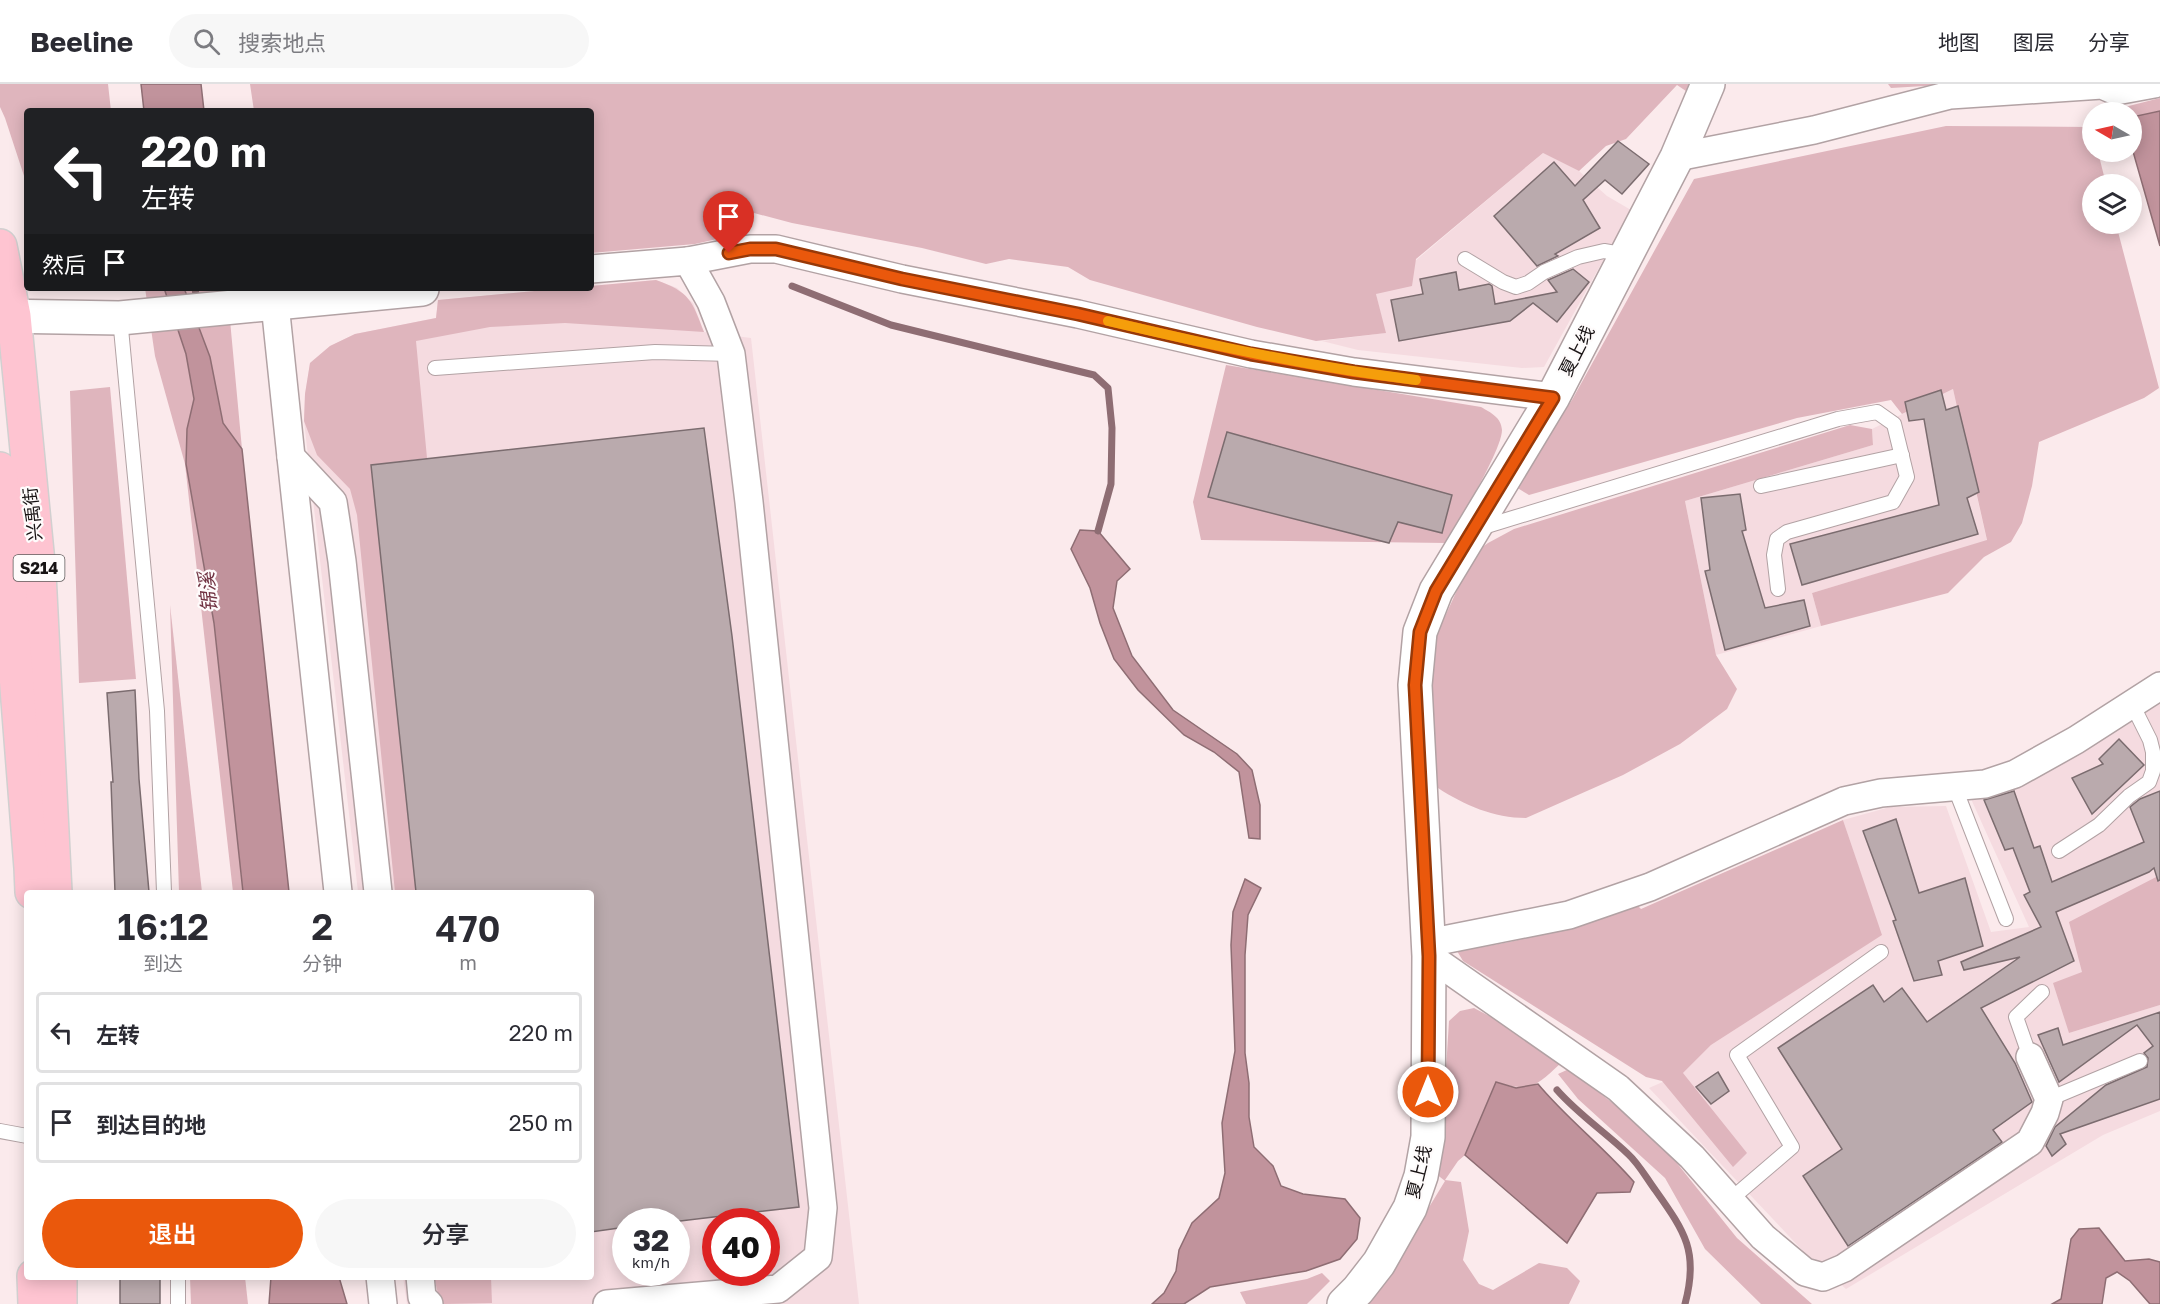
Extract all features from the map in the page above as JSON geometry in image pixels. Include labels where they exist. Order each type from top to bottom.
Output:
[{"type":"main road","name":"兴禹街","points":[[0,246],[39,573],[55,890]]},
{"type":"main road","name":"兴禹街","points":[[0,469],[32,890]]},
{"type":"main road","points":[[34,1280],[35,1304]]},
{"type":"main road","points":[[60,1280],[60,1304]]},
{"type":"street","name":"夏上线","points":[[1344,1304],[1379,1263],[1410,1208],[1421,1176],[1428,1137],[1429,950],[1415,685],[1420,632],[1436,591],[1553,398],[1677,157],[1708,84]]},
{"type":"street","points":[[1677,157],[1814,130],[1950,95],[2102,84],[2116,91],[2154,84]]},
{"type":"street","points":[[594,269],[688,261],[750,249],[776,249],[902,279],[1078,314],[1251,354],[1354,372],[1553,398]]},
{"type":"street","points":[[607,1304],[777,1289],[818,1257],[824,1208],[730,354],[711,302],[688,261]]},
{"type":"street","points":[[7,316],[130,317],[402,291]]},
{"type":"street","points":[[265,305],[291,458],[338,890]]},
{"type":"street","points":[[291,458],[333,502],[342,561],[378,890]]},
{"type":"street","points":[[1429,950],[1579,911],[1650,887],[1844,801],[1881,793],[1985,784],[2015,774],[2076,740],[2160,686]]},
{"type":"street","points":[[1429,950],[1617,1088],[1692,1157],[1763,1237],[1804,1272],[1823,1277],[1844,1268],[2030,1142],[2045,1113],[2049,1098],[2030,1057]]},
{"type":"street","points":[[380,1280],[383,1304]]},
{"type":"street","points":[[420,1280],[422,1297],[429,1304]]},
{"type":"lane","points":[[1465,259],[1503,282],[1516,287],[1578,258],[1604,251],[1627,255]]},
{"type":"lane","points":[[130,317],[158,711],[164,890]]},
{"type":"lane","points":[[435,368],[655,352],[730,354]]},
{"type":"lane","points":[[1473,530],[1838,419],[1877,412],[1894,424],[1907,477],[1893,502],[1787,532],[1777,539],[1774,555],[1778,589]]},
{"type":"lane","points":[[1761,486],[1902,455]]},
{"type":"lane","points":[[2059,851],[2099,825],[2129,796],[2150,782],[2153,771],[2153,753],[2150,740],[2132,704]]},
{"type":"lane","points":[[1955,788],[2006,919]]},
{"type":"lane","points":[[1730,1200],[1792,1147],[1737,1055],[1881,952]]},
{"type":"lane","points":[[2030,1057],[2016,1017],[2042,992]]},
{"type":"lane","points":[[2049,1098],[2140,1061]]},
{"type":"lane","points":[[0,1131],[24,1135]]},
{"type":"lane","points":[[178,1280],[178,1304]]},
{"type":"shaded area","points":[[0,84],[108,84],[111,108],[24,108],[24,176],[0,107]]},
{"type":"shaded area","points":[[141,84],[201,84],[204,108],[144,108]]},
{"type":"shaded area","points":[[250,84],[1690,84],[1686,91],[1677,85],[1626,139],[1606,146],[1579,171],[1543,153],[1416,259],[1412,286],[1376,294],[1386,333],[1316,341],[1257,327],[1090,280],[1068,267],[1009,259],[986,264],[922,248],[792,223],[754,213],[739,234],[695,244],[594,253],[594,108],[254,108]]},
{"type":"shaded area","points":[[1888,84],[1958,84],[1891,88]]},
{"type":"shaded area","points":[[2160,98],[2160,111],[2142,115],[2142,103]]},
{"type":"shaded area","points":[[2160,111],[2160,246],[2142,183],[2142,174],[2139,174],[2136,162],[2142,162],[2142,115]]},
{"type":"shaded area","points":[[1946,126],[2082,127],[2082,162],[2100,162],[2104,174],[2082,174],[2082,234],[2119,234],[2159,388],[2144,398],[2039,442],[2032,486],[2022,523],[2011,542],[1984,557],[1948,593],[1821,626],[1812,593],[1987,540],[1953,389],[1902,414],[1891,400],[1797,418],[1529,495],[1516,487],[1572,400],[1694,179]]},
{"type":"shaded area","points":[[1543,153],[1579,171],[1607,196],[1631,210],[1544,367],[1522,368],[1358,350],[1322,341],[1385,333],[1376,294]]},
{"type":"shaded area","points":[[656,280],[677,288],[693,303],[704,332],[751,338],[859,1304],[407,1304],[403,1280],[594,1280],[594,890],[358,890],[304,421],[305,394],[310,363],[330,346],[355,334],[436,318],[438,300],[535,291],[594,291],[594,286]]},
{"type":"shaded area","points":[[656,280],[667,284],[683,294],[693,305],[704,332],[565,323],[490,327],[416,341],[427,458],[371,465],[416,890],[395,890],[357,515],[350,489],[317,455],[304,421],[310,363],[330,346],[355,334],[436,318],[438,300],[535,291],[594,291],[594,286]]},
{"type":"shaded area","points":[[145,291],[165,291],[186,354],[194,399],[187,429],[186,464],[214,623],[243,890],[233,890],[185,464],[155,356]]},
{"type":"shaded area","points":[[165,291],[185,291],[210,357],[223,423],[242,449],[289,890],[243,890],[214,623],[186,464],[187,429],[194,399],[186,354]]},
{"type":"shaded area","points":[[185,291],[227,291],[242,449],[223,423],[210,357]]},
{"type":"shaded area","points":[[1226,365],[1481,407],[1500,422],[1502,430],[1500,440],[1447,543],[1201,540],[1193,502]]},
{"type":"shaded area","points":[[110,387],[136,679],[79,683],[70,391]]},
{"type":"shaded area","points":[[1953,389],[1987,541],[1812,593],[1821,626],[1716,655],[1685,501],[1873,445],[1872,429]]},
{"type":"shaded area","points":[[1850,425],[1872,429],[1873,445],[1685,501],[1716,655],[1737,689],[1727,709],[1680,744],[1623,775],[1526,818],[1491,813],[1458,800],[1438,788],[1433,765],[1429,709],[1432,645],[1474,553],[1514,529]]},
{"type":"shaded area","points":[[1080,530],[1098,531],[1130,569],[1117,581],[1113,608],[1132,656],[1173,710],[1237,754],[1252,770],[1260,805],[1260,839],[1249,838],[1239,772],[1214,752],[1184,735],[1138,690],[1114,659],[1090,588],[1071,549]]},
{"type":"shaded area","points":[[170,605],[202,890],[179,890]]},
{"type":"shaded area","points":[[2160,695],[2160,875],[2082,972],[2069,1033],[2160,1005],[2160,1111],[2103,1135],[1846,1289],[1804,1252],[1649,1088],[1683,1073],[1711,1045],[1881,935],[1843,820],[1890,807],[1946,806],[1991,932],[2029,927],[1971,799],[2046,770]]},
{"type":"shaded area","points":[[1843,820],[1882,935],[1711,1045],[1683,1073],[1747,1153],[1733,1167],[1662,1081],[1646,1077],[1463,961],[1457,951],[1548,932],[1637,905],[1641,909]]},
{"type":"shaded area","points":[[2160,875],[2160,1005],[2069,1033],[2053,983],[2082,972],[2069,922]]},
{"type":"shaded area","points":[[1245,879],[1261,888],[1248,915],[1245,955],[1245,1053],[1249,1083],[1249,1117],[1254,1147],[1273,1166],[1281,1186],[1303,1194],[1345,1199],[1360,1218],[1357,1239],[1340,1259],[1306,1271],[1210,1287],[1184,1304],[1152,1304],[1164,1293],[1176,1271],[1179,1250],[1192,1223],[1219,1198],[1225,1173],[1222,1123],[1235,1051],[1231,945],[1233,912]]},
{"type":"shaded area","points":[[1474,1008],[1512,1028],[1561,1063],[1539,1082],[1532,1085],[1517,1087],[1496,1082],[1465,1155],[1445,1180],[1461,1182],[1469,1231],[1463,1260],[1479,1284],[1493,1290],[1539,1263],[1567,1268],[1580,1281],[1569,1304],[1359,1304],[1384,1281],[1445,1181],[1435,1173],[1443,1117],[1449,1021],[1460,1011]]},
{"type":"shaded area","points":[[1569,1069],[1633,1119],[1672,1157],[1737,1238],[1812,1304],[1761,1304],[1705,1249],[1665,1178],[1578,1099],[1558,1074]]},
{"type":"shaded area","points":[[1496,1082],[1516,1088],[1538,1084],[1634,1182],[1630,1192],[1597,1193],[1567,1243],[1465,1155]]},
{"type":"shaded area","points":[[2099,1228],[2125,1261],[2149,1259],[2160,1262],[2160,1304],[2150,1304],[2130,1281],[2117,1272],[2106,1278],[2102,1304],[2052,1304],[2061,1299],[2071,1239],[2079,1229]]},
{"type":"shaded area","points":[[1322,1273],[1330,1281],[1307,1304],[1246,1304],[1240,1292],[1307,1279]]},
{"type":"shaded area","points":[[190,1280],[245,1280],[248,1304],[191,1304]]},
{"type":"shaded area","points":[[271,1280],[340,1280],[347,1304],[269,1304]]},
{"type":"shaded area","points":[[435,1280],[491,1280],[492,1303],[444,1304],[440,1302]]},
{"type":"building","points":[[1618,141],[1649,164],[1622,194],[1605,180],[1583,200],[1600,228],[1555,254],[1558,256],[1537,266],[1494,216],[1554,162],[1575,186]]},
{"type":"building","points":[[1573,269],[1589,282],[1557,322],[1533,303],[1510,321],[1399,341],[1391,300],[1423,294],[1420,279],[1456,272],[1459,290],[1489,284],[1492,286],[1495,304],[1557,292],[1548,280]]},
{"type":"building","points":[[1941,390],[1946,410],[1958,406],[1979,492],[1967,498],[1978,534],[1802,585],[1790,544],[1939,505],[1924,419],[1909,421],[1905,402]]},
{"type":"building","points":[[704,428],[732,636],[799,1207],[780,1209],[702,1208],[702,1218],[690,1220],[690,1208],[612,1208],[612,1229],[594,1232],[594,890],[416,890],[371,465]]},
{"type":"building","points":[[1227,432],[1452,495],[1442,533],[1398,522],[1389,543],[1208,497]]},
{"type":"building","points":[[1740,494],[1746,530],[1742,531],[1765,608],[1804,600],[1810,626],[1725,650],[1705,571],[1710,570],[1701,498]]},
{"type":"building","points":[[135,690],[139,779],[149,890],[115,890],[111,782],[113,782],[107,693]]},
{"type":"building","points":[[2119,739],[2144,765],[2092,814],[2072,778],[2103,764],[2099,759]]},
{"type":"building","points":[[2014,791],[2034,848],[2040,846],[2052,882],[2144,842],[2130,807],[2140,799],[2160,791],[2160,880],[2158,881],[2154,868],[2056,912],[2074,961],[1981,1008],[2015,1063],[2032,1102],[1993,1130],[2002,1142],[1848,1246],[1803,1176],[1842,1149],[1778,1048],[1873,985],[1884,1002],[1902,988],[1927,1022],[2020,957],[1964,970],[1961,962],[2041,927],[2024,895],[2030,892],[2013,848],[2005,850],[1984,800]]},
{"type":"building","points":[[1896,819],[1919,893],[1965,878],[1983,946],[1938,961],[1942,975],[1914,981],[1893,921],[1896,920],[1863,831]]},
{"type":"building","points":[[2160,1012],[2160,1099],[2060,1134],[2066,1144],[2052,1156],[2046,1146],[2055,1127],[2106,1085],[2147,1067],[2148,1058],[2144,1053],[2153,1046],[2137,1025],[2059,1082],[2038,1035],[2058,1028],[2063,1045]]},
{"type":"building","points":[[1718,1072],[1729,1091],[1711,1104],[1696,1087]]},
{"type":"building","points":[[120,1280],[160,1280],[160,1304],[120,1304]]},
{"type":"waterway","points":[[792,286],[891,325],[1094,375],[1108,388],[1112,428],[1111,484],[1098,531]]},
{"type":"waterway","name":"锦溪","points":[[195,291],[197,302]]},
{"type":"waterway","points":[[1557,1090],[1632,1158],[1675,1219],[1687,1243],[1690,1256],[1689,1286],[1685,1304]]},
{"type":"slow traffic","points":[[1108,321],[1251,354],[1416,380]]},
{"type":"route","points":[[729,253],[750,249],[776,249],[902,279],[1078,314],[1251,354],[1354,372],[1553,398],[1436,591],[1420,632],[1415,685],[1429,956],[1428,1092]]}]
